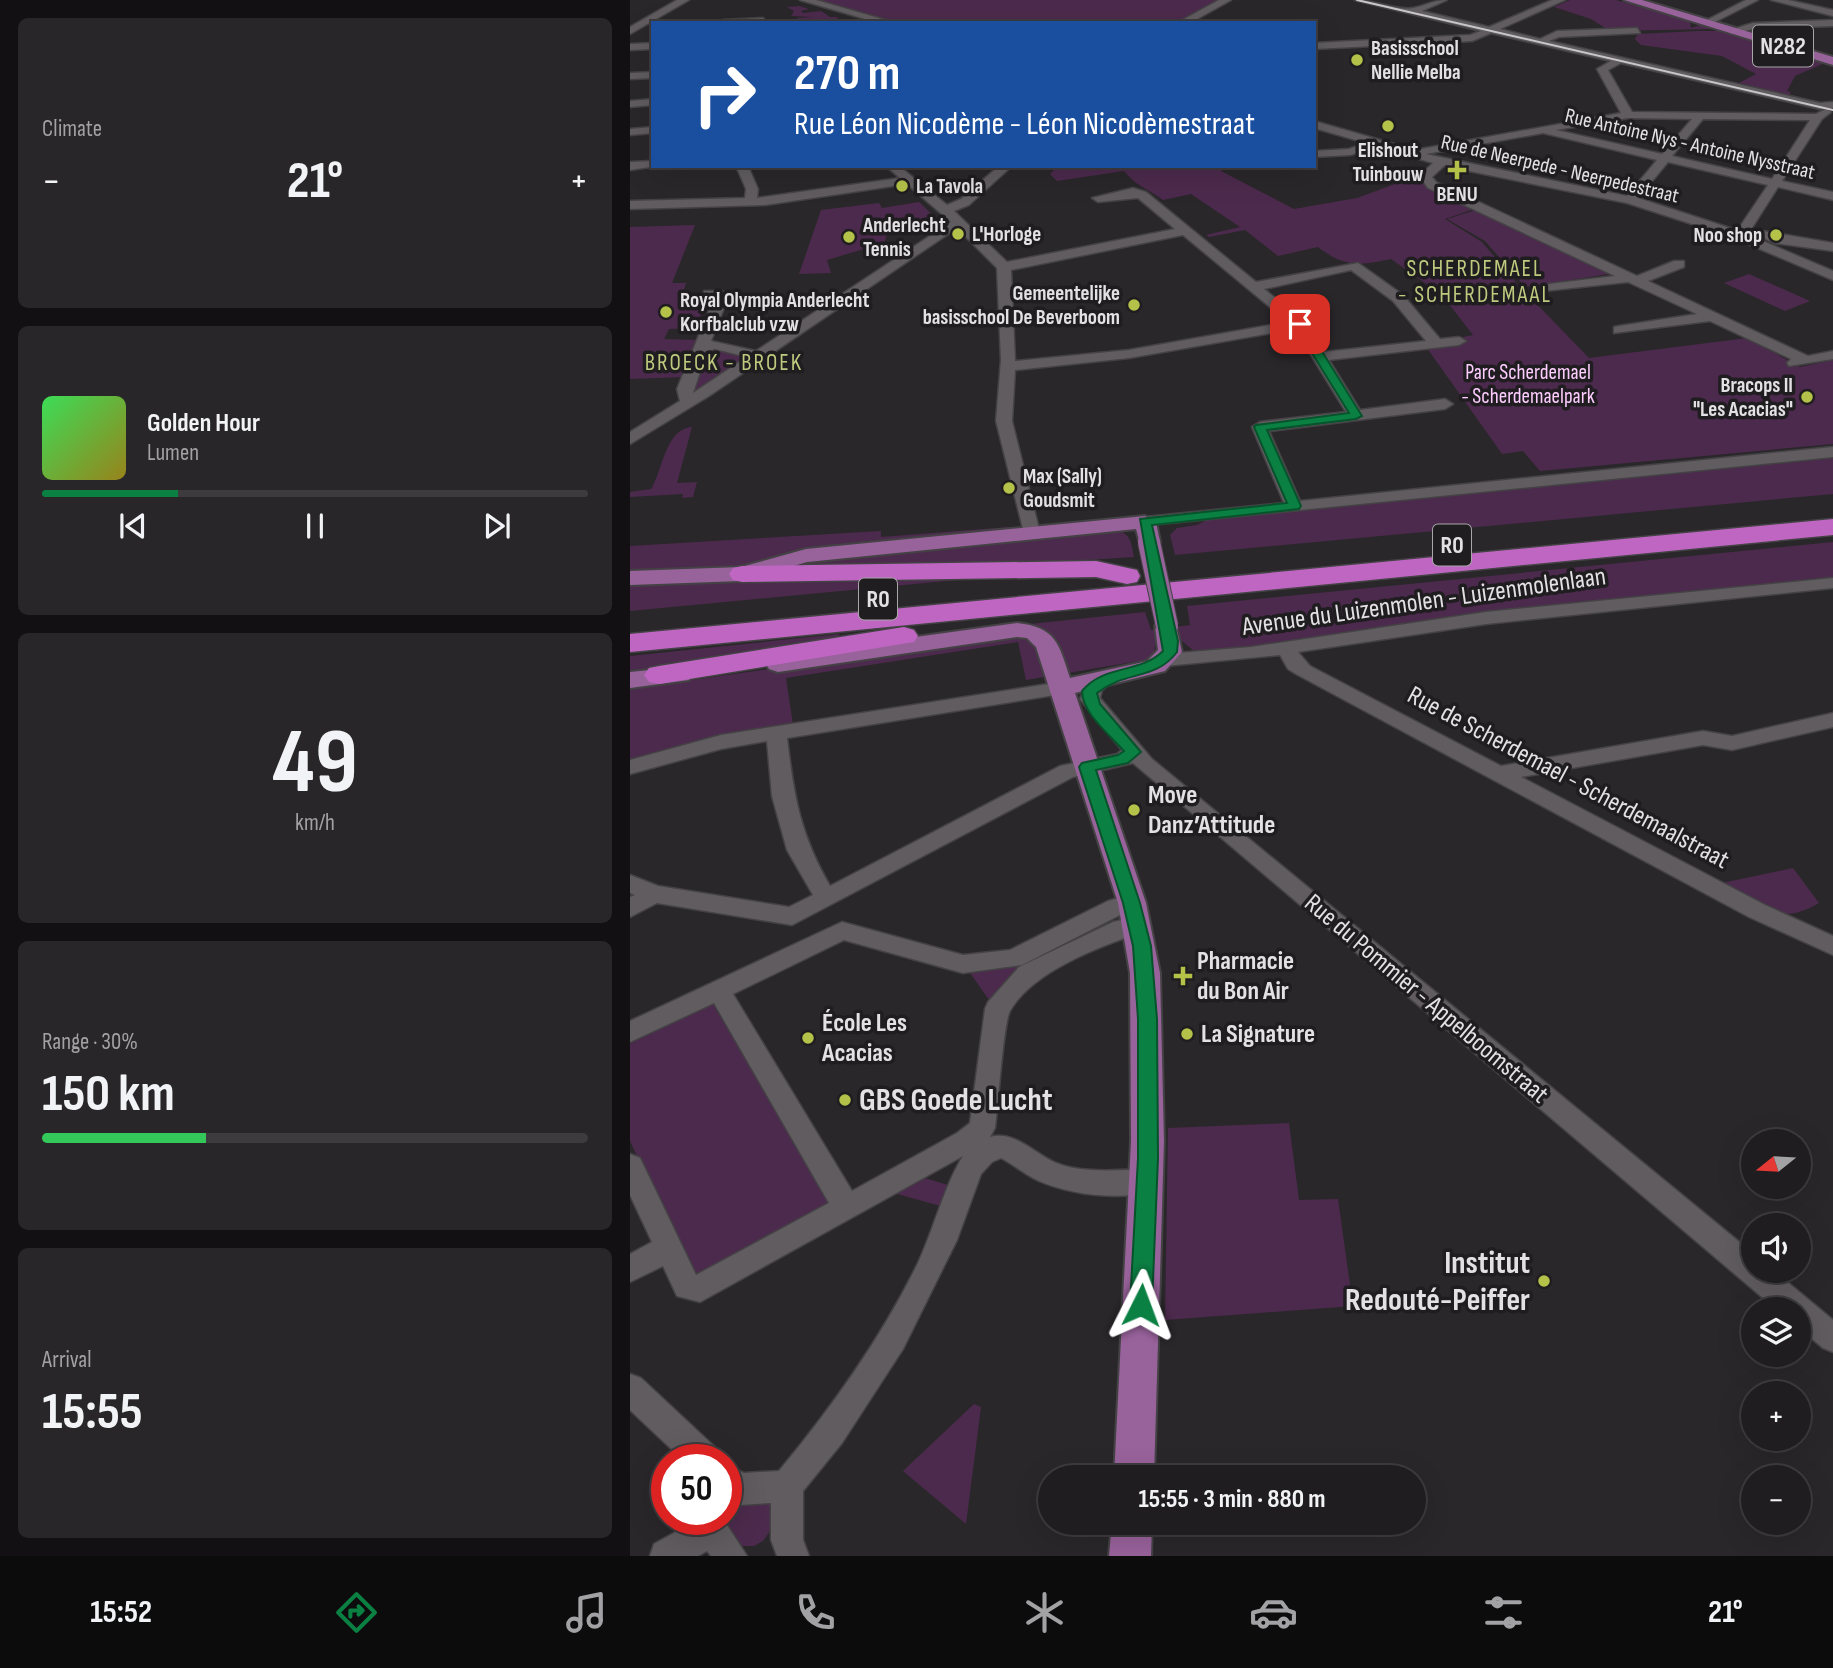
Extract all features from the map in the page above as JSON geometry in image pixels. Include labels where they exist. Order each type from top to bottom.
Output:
[{"type":"highway","name":"R0","points":[[630,623],[1833,508]]},
{"type":"highway","name":"R0","points":[[630,643],[1833,527]]},
{"type":"highway","points":[[742,573],[1096,569],[1127,576]]},
{"type":"highway","points":[[660,675],[1128,604],[1248,583]]},
{"type":"main road","name":"N282","points":[[1630,0],[1709,21]]},
{"type":"main road","name":"N282","points":[[1648,0],[1833,61]]},
{"type":"main road","name":"N282","points":[[1738,30],[1833,55]]},
{"type":"main road","points":[[630,578],[742,573],[806,556],[1031,533],[1147,532],[1171,641],[1170,652],[1165,660],[1144,670],[1061,688]]},
{"type":"main road","points":[[630,680],[660,675],[704,674],[1024,630],[1034,632],[1044,640],[1135,914],[1148,1019],[1147,1181],[1135,1465]]},
{"type":"main road","points":[[1130,1556],[1131,1535]]},
{"type":"street","points":[[633,29],[684,0]]},
{"type":"street","points":[[805,0],[884,21]]},
{"type":"street","points":[[1186,21],[1226,0]]},
{"type":"street","points":[[1360,0],[1828,109]]},
{"type":"street","points":[[1412,12],[1441,0]]},
{"type":"street","points":[[1316,46],[1466,39],[1493,31],[1560,0]]},
{"type":"street","points":[[1709,21],[1753,0]]},
{"type":"street","points":[[1776,0],[1833,13]]},
{"type":"street","points":[[1532,2],[1548,5]]},
{"type":"street","points":[[857,21],[869,17]]},
{"type":"street","points":[[739,21],[764,18]]},
{"type":"street","points":[[1738,30],[1833,23]]},
{"type":"street","points":[[633,29],[651,26]]},
{"type":"street","points":[[1540,42],[1557,34],[1637,31]]},
{"type":"street","points":[[630,47],[651,46]]},
{"type":"street","points":[[1620,60],[1602,69],[1628,115]]},
{"type":"street","points":[[630,78],[651,78]]},
{"type":"street","points":[[630,104],[651,102]]},
{"type":"street","points":[[1416,154],[1427,149],[1628,115],[1700,116],[1828,109]]},
{"type":"street","points":[[1828,109],[1740,231],[1774,239],[1833,247]]},
{"type":"street","points":[[1630,200],[1700,116]]},
{"type":"street","name":"Rue de Neerpede - Neerpedestraat","points":[[1316,125],[1442,162],[1630,200],[1740,231],[1833,276]]},
{"type":"street","points":[[630,132],[651,130]]},
{"type":"street","name":"Rue Antoine Nys - Antoine Nysstraat","points":[[1538,130],[1833,195]]},
{"type":"street","points":[[1316,154],[1350,152],[1378,143]]},
{"type":"street","points":[[1442,162],[1425,176],[1432,185],[1807,361]]},
{"type":"street","points":[[630,166],[651,164]]},
{"type":"street","points":[[743,168],[752,190],[750,202]]},
{"type":"street","points":[[895,168],[946,211],[1004,267],[1008,366],[1004,421],[1031,533]]},
{"type":"street","points":[[946,211],[965,202],[1004,168]]},
{"type":"street","points":[[630,205],[750,202],[911,180]]},
{"type":"street","points":[[1098,198],[1133,192],[1142,195],[1257,286],[1300,324],[1356,416]]},
{"type":"street","points":[[630,439],[759,356],[949,226],[960,224]]},
{"type":"street","points":[[1004,267],[1188,230]]},
{"type":"street","points":[[1549,288],[1634,279],[1679,264]]},
{"type":"street","points":[[1257,286],[1353,266],[1398,298],[1436,344]]},
{"type":"street","points":[[705,345],[703,338],[722,295],[709,294]]},
{"type":"street","points":[[1619,330],[1715,317]]},
{"type":"street","points":[[1008,366],[1129,354],[1300,324]]},
{"type":"street","points":[[1321,357],[1459,341]]},
{"type":"street","points":[[705,345],[759,356]]},
{"type":"street","points":[[688,402],[685,388],[699,350],[705,345]]},
{"type":"street","points":[[1783,365],[1833,355]]},
{"type":"street","points":[[1294,506],[1260,427],[1445,404]]},
{"type":"street","points":[[1147,532],[1294,506],[1833,452]]},
{"type":"street","name":"Avenue du Luizenmolen - Luizenmolenlaan","points":[[1165,660],[1286,648],[1486,618],[1833,583]]},
{"type":"street","name":"Rue de Scherdemael - Scherdemaalstraat","points":[[1286,648],[1295,665],[1303,670],[1757,911],[1833,946]]},
{"type":"street","name":"Rue du Pommier - Appelboomstraat","points":[[1108,677],[1095,684],[1090,691],[1090,699],[1133,752],[1173,789],[1782,1297]]},
{"type":"street","points":[[630,767],[720,742],[1061,688]]},
{"type":"street","points":[[1501,773],[1703,738],[1732,743],[1833,720]]},
{"type":"street","points":[[776,733],[783,796],[798,849],[826,898]]},
{"type":"street","points":[[630,883],[654,894],[786,917],[1067,771],[1123,760],[1133,752]]},
{"type":"street","points":[[630,908],[654,894]]},
{"type":"street","points":[[630,1032],[842,932],[963,964],[1014,959],[1116,907],[1135,914],[1121,928],[1027,974],[998,1009],[982,1128],[965,1141],[700,1289],[687,1287],[630,1166]]},
{"type":"street","points":[[719,991],[846,1206]]},
{"type":"street","points":[[793,1556],[787,1540],[790,1482],[830,1434],[900,1329],[929,1274],[974,1161],[995,1147],[1004,1147],[1051,1173],[1077,1179],[1147,1181]]},
{"type":"street","points":[[630,1269],[668,1248]]},
{"type":"street","name":"Rue du Pommier - Appelboomstraat","points":[[1811,1320],[1833,1338]]},
{"type":"street","points":[[630,1389],[689,1444]]},
{"type":"street","points":[[742,1489],[790,1482]]},
{"type":"street","points":[[666,1556],[711,1530],[731,1556]]},
{"type":"green space","points":[[813,0],[1221,0],[1182,21],[890,21]]},
{"type":"green space","points":[[1570,0],[1616,0],[1690,21],[1691,28],[1700,25],[1712,29],[1610,31],[1591,19],[1554,7]]},
{"type":"green space","points":[[799,6],[809,9],[801,11],[803,13],[821,11],[830,17],[839,17],[834,21],[793,21],[811,17],[791,16],[794,11],[787,7]]},
{"type":"green space","points":[[1725,31],[1827,62],[1795,76],[1787,91],[1791,92],[1789,95],[1739,83],[1756,74],[1722,56],[1641,45],[1635,39],[1638,34]]},
{"type":"green space","name":"Parc Scherdemael - Scherdemaelpark","points":[[1056,168],[1222,168],[1221,171],[1294,209],[1357,198],[1414,177],[1474,209],[1445,219],[1482,242],[1520,287],[1589,358],[1747,338],[1800,367],[1833,360],[1833,444],[1540,471],[1523,451],[1502,454],[1427,348],[1461,344],[1458,338],[1473,335],[1442,295],[1391,259],[1352,263],[1327,254],[1318,247],[1278,256],[1245,230],[1209,237],[1206,235],[1240,227],[1191,194],[1163,200],[1124,171],[1057,181],[1050,174]]},
{"type":"green space","name":"Anderlecht Tennis","points":[[919,202],[941,223],[907,231],[890,226],[884,243],[827,260],[831,273],[799,274],[821,210],[879,203],[882,208]]},
{"type":"green space","points":[[1476,210],[1609,274],[1525,287],[1485,241],[1447,219]]},
{"type":"green space","points":[[695,225],[672,283],[686,283],[684,290],[696,296],[708,296],[696,328],[669,329],[664,339],[698,340],[684,377],[630,379],[630,227]]},
{"type":"green space","points":[[1749,274],[1810,301],[1785,311],[1724,283]]},
{"type":"green space","points":[[714,348],[749,357],[701,390],[693,389],[703,351]]},
{"type":"green space","points":[[692,427],[677,483],[697,482],[693,497],[682,498],[683,494],[630,497],[630,492],[651,489],[670,442],[683,429]]},
{"type":"green space","points":[[1833,458],[1833,494],[1175,555],[1170,535],[1177,528],[1197,525],[1207,520]]},
{"type":"green space","points":[[1009,527],[1013,539],[1114,529],[1124,533],[1129,539],[1134,557],[1056,562],[988,577],[630,611],[630,546],[881,531],[881,537]]},
{"type":"green space","points":[[1833,542],[1833,580],[1374,629],[1211,653],[1194,651],[1182,641],[1155,645],[1154,653],[1145,660],[1026,680],[1018,642],[786,678],[793,725],[630,762],[630,656],[839,634],[839,639],[685,665],[685,681],[1012,634],[1030,624],[1145,612],[1151,630],[1190,625],[1187,606]]},
{"type":"green space","points":[[1793,868],[1819,903],[1791,914],[1769,911],[1722,883]]},
{"type":"green space","points":[[1013,963],[1020,970],[994,1007],[968,970]]},
{"type":"green space","points":[[713,1004],[831,1206],[695,1281],[630,1141],[630,1043]]},
{"type":"green space","points":[[1289,1123],[1299,1200],[1338,1199],[1353,1306],[1165,1320],[1168,1128]]},
{"type":"green space","points":[[911,1174],[958,1188],[951,1209],[883,1190]]},
{"type":"green space","points":[[974,1404],[981,1407],[966,1524],[903,1471]]},
{"type":"green space","points":[[769,1495],[777,1521],[763,1541],[754,1546],[735,1546],[728,1535],[742,1535],[742,1497]]},
{"type":"tram line","points":[[1357,0],[1833,110]]},
{"type":"place","name":"Basisschool Nellie Melba","points":[[1357,60]]},
{"type":"place","name":"Elishout Tuinbouw","points":[[1388,126]]},
{"type":"place","name":"BENU","points":[[1457,170]]},
{"type":"place","name":"La Tavola","points":[[902,186]]},
{"type":"place","name":"L'Horloge","points":[[958,234]]},
{"type":"place","name":"Noo shop","points":[[1776,235]]},
{"type":"place","name":"Anderlecht Tennis","points":[[849,237]]},
{"type":"place","name":"Gemeentelijke basisschool De Beverboom","points":[[1134,305]]},
{"type":"place","name":"Royal Olympia Anderlecht Korfbalclub vzw","points":[[666,312]]},
{"type":"place","name":"Bracops II \"Les Acacias\"","points":[[1807,397]]},
{"type":"place","name":"Max (Sally) Goudsmit","points":[[1009,488]]},
{"type":"place","name":"Move Danz’Attitude","points":[[1134,810]]},
{"type":"place","name":"Pharmacie du Bon Air","points":[[1183,976]]},
{"type":"place","name":"La Signature","points":[[1187,1034]]},
{"type":"place","name":"École Les Acacias","points":[[808,1038]]},
{"type":"place","name":"GBS Goede Lucht","points":[[845,1100]]},
{"type":"place","name":"Institut Redouté-Peiffer","points":[[1544,1281]]},
{"type":"district","name":"SCHERDEMAEL - SCHERDEMAAL","points":[[1475,282]]},
{"type":"district","name":"BROECK - BROEK","points":[[724,363]]},
{"type":"route","points":[[1141,1305],[1148,1158],[1148,1019],[1142,946],[1132,903],[1087,767],[1123,760],[1133,752],[1095,708],[1090,699],[1090,691],[1095,684],[1108,677],[1156,666],[1165,660],[1170,652],[1171,641],[1144,522],[1294,506],[1260,427],[1356,416],[1300,324]]}]
